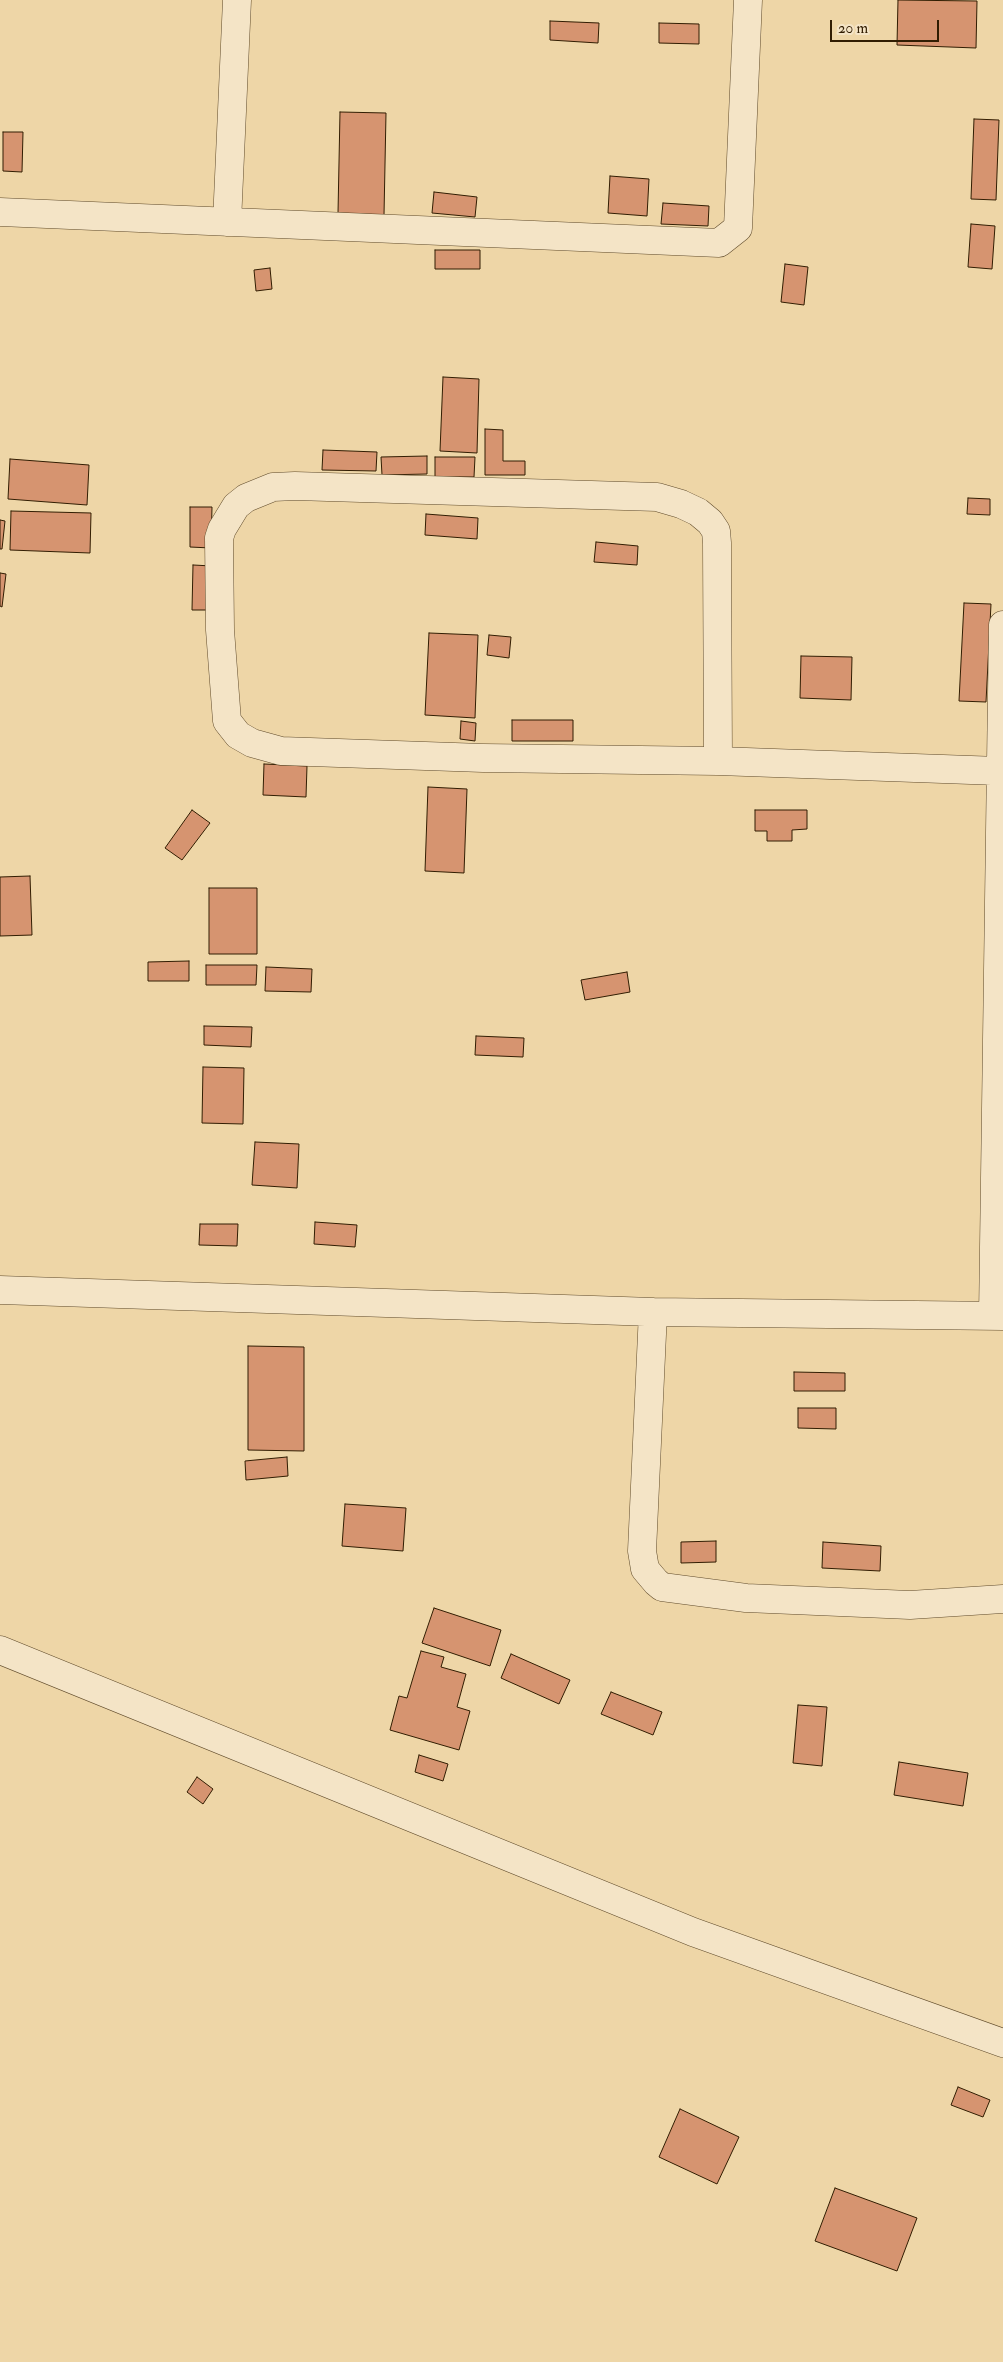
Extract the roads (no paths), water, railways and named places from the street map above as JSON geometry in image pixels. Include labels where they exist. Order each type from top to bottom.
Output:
[{"type":"street","points":[[227,222],[237,0]]},
{"type":"street","points":[[0,212],[719,243],[738,228],[748,0]]},
{"type":"street","points":[[718,761],[718,543],[716,531],[710,522],[689,508],[657,497],[295,486],[273,487],[256,492],[236,506],[222,528],[219,538],[220,630],[226,721],[238,734],[252,743],[281,751],[483,758],[718,761],[999,771]]},
{"type":"street","points":[[0,1290],[653,1312],[998,1316],[999,771],[1003,625]]},
{"type":"street","points":[[653,1312],[642,1551],[645,1569],[662,1587],[746,1598],[910,1605],[1003,1599]]},
{"type":"street","points":[[0,1650],[693,1932],[1003,2043]]}]
